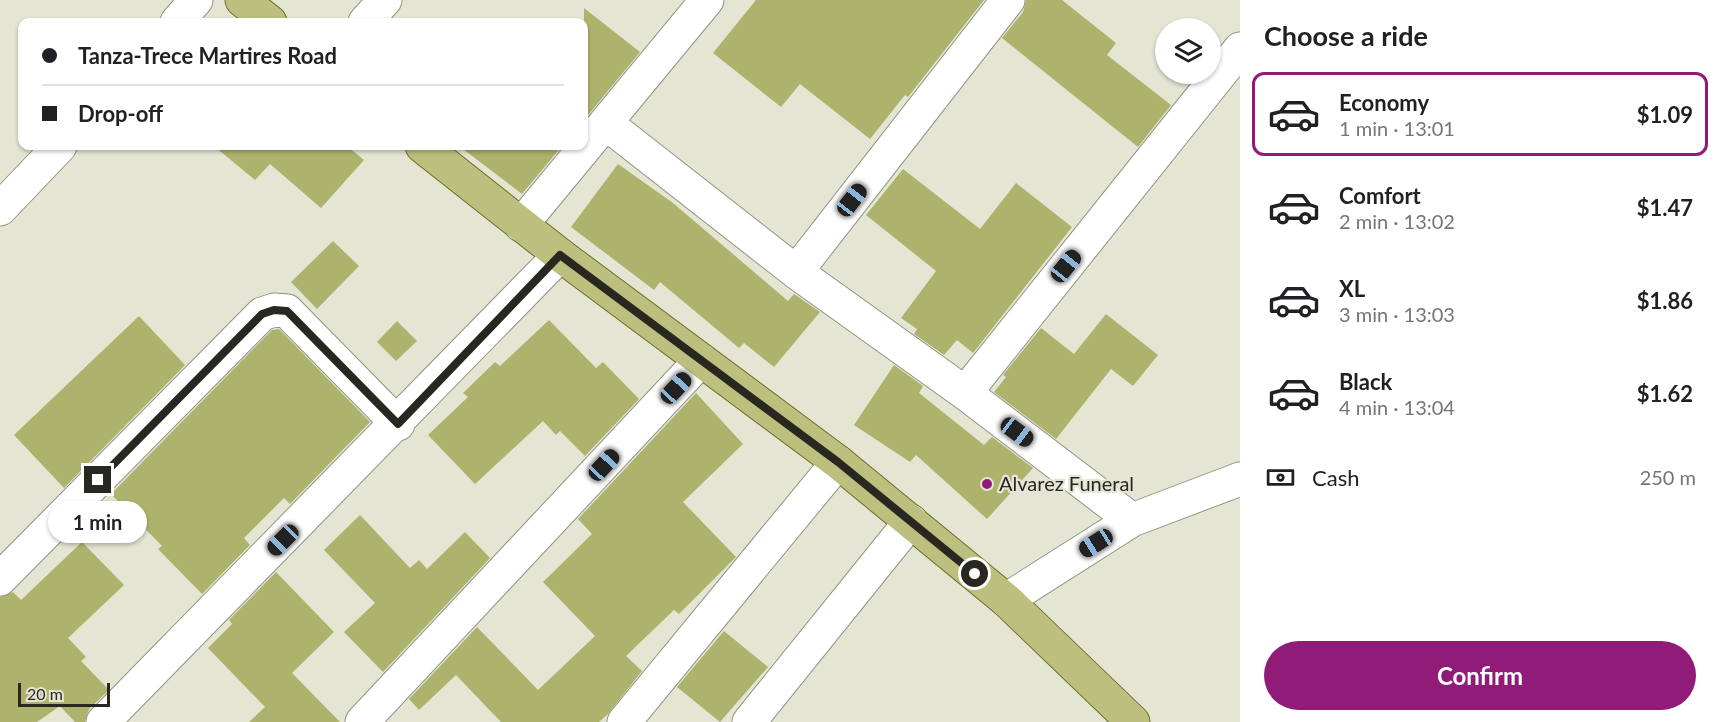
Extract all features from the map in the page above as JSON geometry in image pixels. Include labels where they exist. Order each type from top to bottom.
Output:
[{"type":"main road","points":[[242,0],[265,18]]},
{"type":"main road","points":[[427,150],[560,255],[838,462],[911,521],[1006,600],[1133,722]]},
{"type":"street","points":[[180,18],[196,0]]},
{"type":"street","points":[[369,18],[385,0]]},
{"type":"street","points":[[588,146],[707,0]]},
{"type":"street","points":[[796,272],[1008,0]]},
{"type":"street","points":[[965,393],[1240,49]]},
{"type":"street","points":[[607,124],[796,272],[965,393],[1132,520]]},
{"type":"street","points":[[0,209],[56,150]]},
{"type":"street","points":[[521,225],[585,150]]},
{"type":"street","points":[[103,722],[398,424],[560,255]]},
{"type":"street","points":[[0,579],[262,314],[274,310],[287,311],[398,424]]},
{"type":"street","points":[[362,722],[701,360]]},
{"type":"street","points":[[624,722],[838,462]]},
{"type":"street","points":[[1006,600],[1132,520],[1240,479]]},
{"type":"street","points":[[749,722],[911,521]]},
{"type":"building","points":[[756,0],[984,0],[908,97],[905,95],[870,139],[800,84],[781,107],[713,53]]},
{"type":"building","points":[[1026,0],[1062,0],[1116,43],[1107,55],[1171,105],[1138,147],[1002,38],[1023,12]]},
{"type":"building","points":[[584,8],[640,52],[588,115],[588,18],[584,18]]},
{"type":"building","points":[[219,150],[352,150],[364,160],[321,208],[270,164],[255,180]]},
{"type":"building","points":[[464,150],[559,150],[522,194]]},
{"type":"building","points":[[618,164],[673,203],[788,301],[794,294],[820,312],[774,367],[744,343],[739,348],[660,282],[654,290],[571,227]]},
{"type":"building","points":[[903,169],[980,229],[1016,183],[1072,227],[973,353],[957,340],[944,355],[914,334],[917,329],[901,318],[936,271],[866,215]]},
{"type":"building","points":[[333,241],[359,266],[317,309],[291,282]]},
{"type":"building","points":[[1106,314],[1158,355],[1133,386],[1111,369],[1056,439],[994,392],[1006,377],[1003,375],[1041,328],[1074,354]]},
{"type":"building","points":[[139,316],[185,365],[64,488],[14,435]]},
{"type":"building","points":[[549,320],[596,368],[603,362],[639,399],[585,456],[560,431],[556,435],[543,421],[475,484],[428,435],[468,397],[463,393],[495,362],[500,366]]},
{"type":"building","points":[[397,321],[417,341],[396,361],[377,342]]},
{"type":"building","points":[[279,329],[370,422],[290,504],[284,498],[244,538],[250,545],[202,594],[158,549],[162,546],[111,494],[272,330]]},
{"type":"building","points":[[894,365],[923,386],[919,393],[984,445],[992,437],[1033,468],[987,519],[916,455],[910,462],[854,425]]},
{"type":"building","points":[[696,393],[743,444],[683,502],[736,557],[679,614],[674,610],[626,656],[642,671],[608,714],[599,722],[501,722],[456,675],[419,710],[409,699],[477,627],[538,690],[595,636],[543,582],[592,534],[578,519]]},
{"type":"building","points":[[360,515],[410,568],[419,560],[427,569],[465,532],[490,558],[383,672],[344,632],[375,603],[324,550]]},
{"type":"building","points":[[82,542],[124,585],[68,638],[86,657],[81,661],[109,690],[89,709],[85,722],[75,722],[60,706],[37,722],[0,722],[0,597],[13,592],[21,600]]},
{"type":"building","points":[[276,572],[334,632],[292,673],[340,722],[249,722],[265,707],[208,648],[232,624],[229,620]]},
{"type":"building","points":[[724,631],[768,667],[720,722],[677,687]]},
{"type":"place","name":"Alvarez Funeral","points":[[987,484]]},
{"type":"route","points":[[98,480],[262,314],[274,310],[287,311],[398,424],[560,255],[838,462],[975,574]]}]
